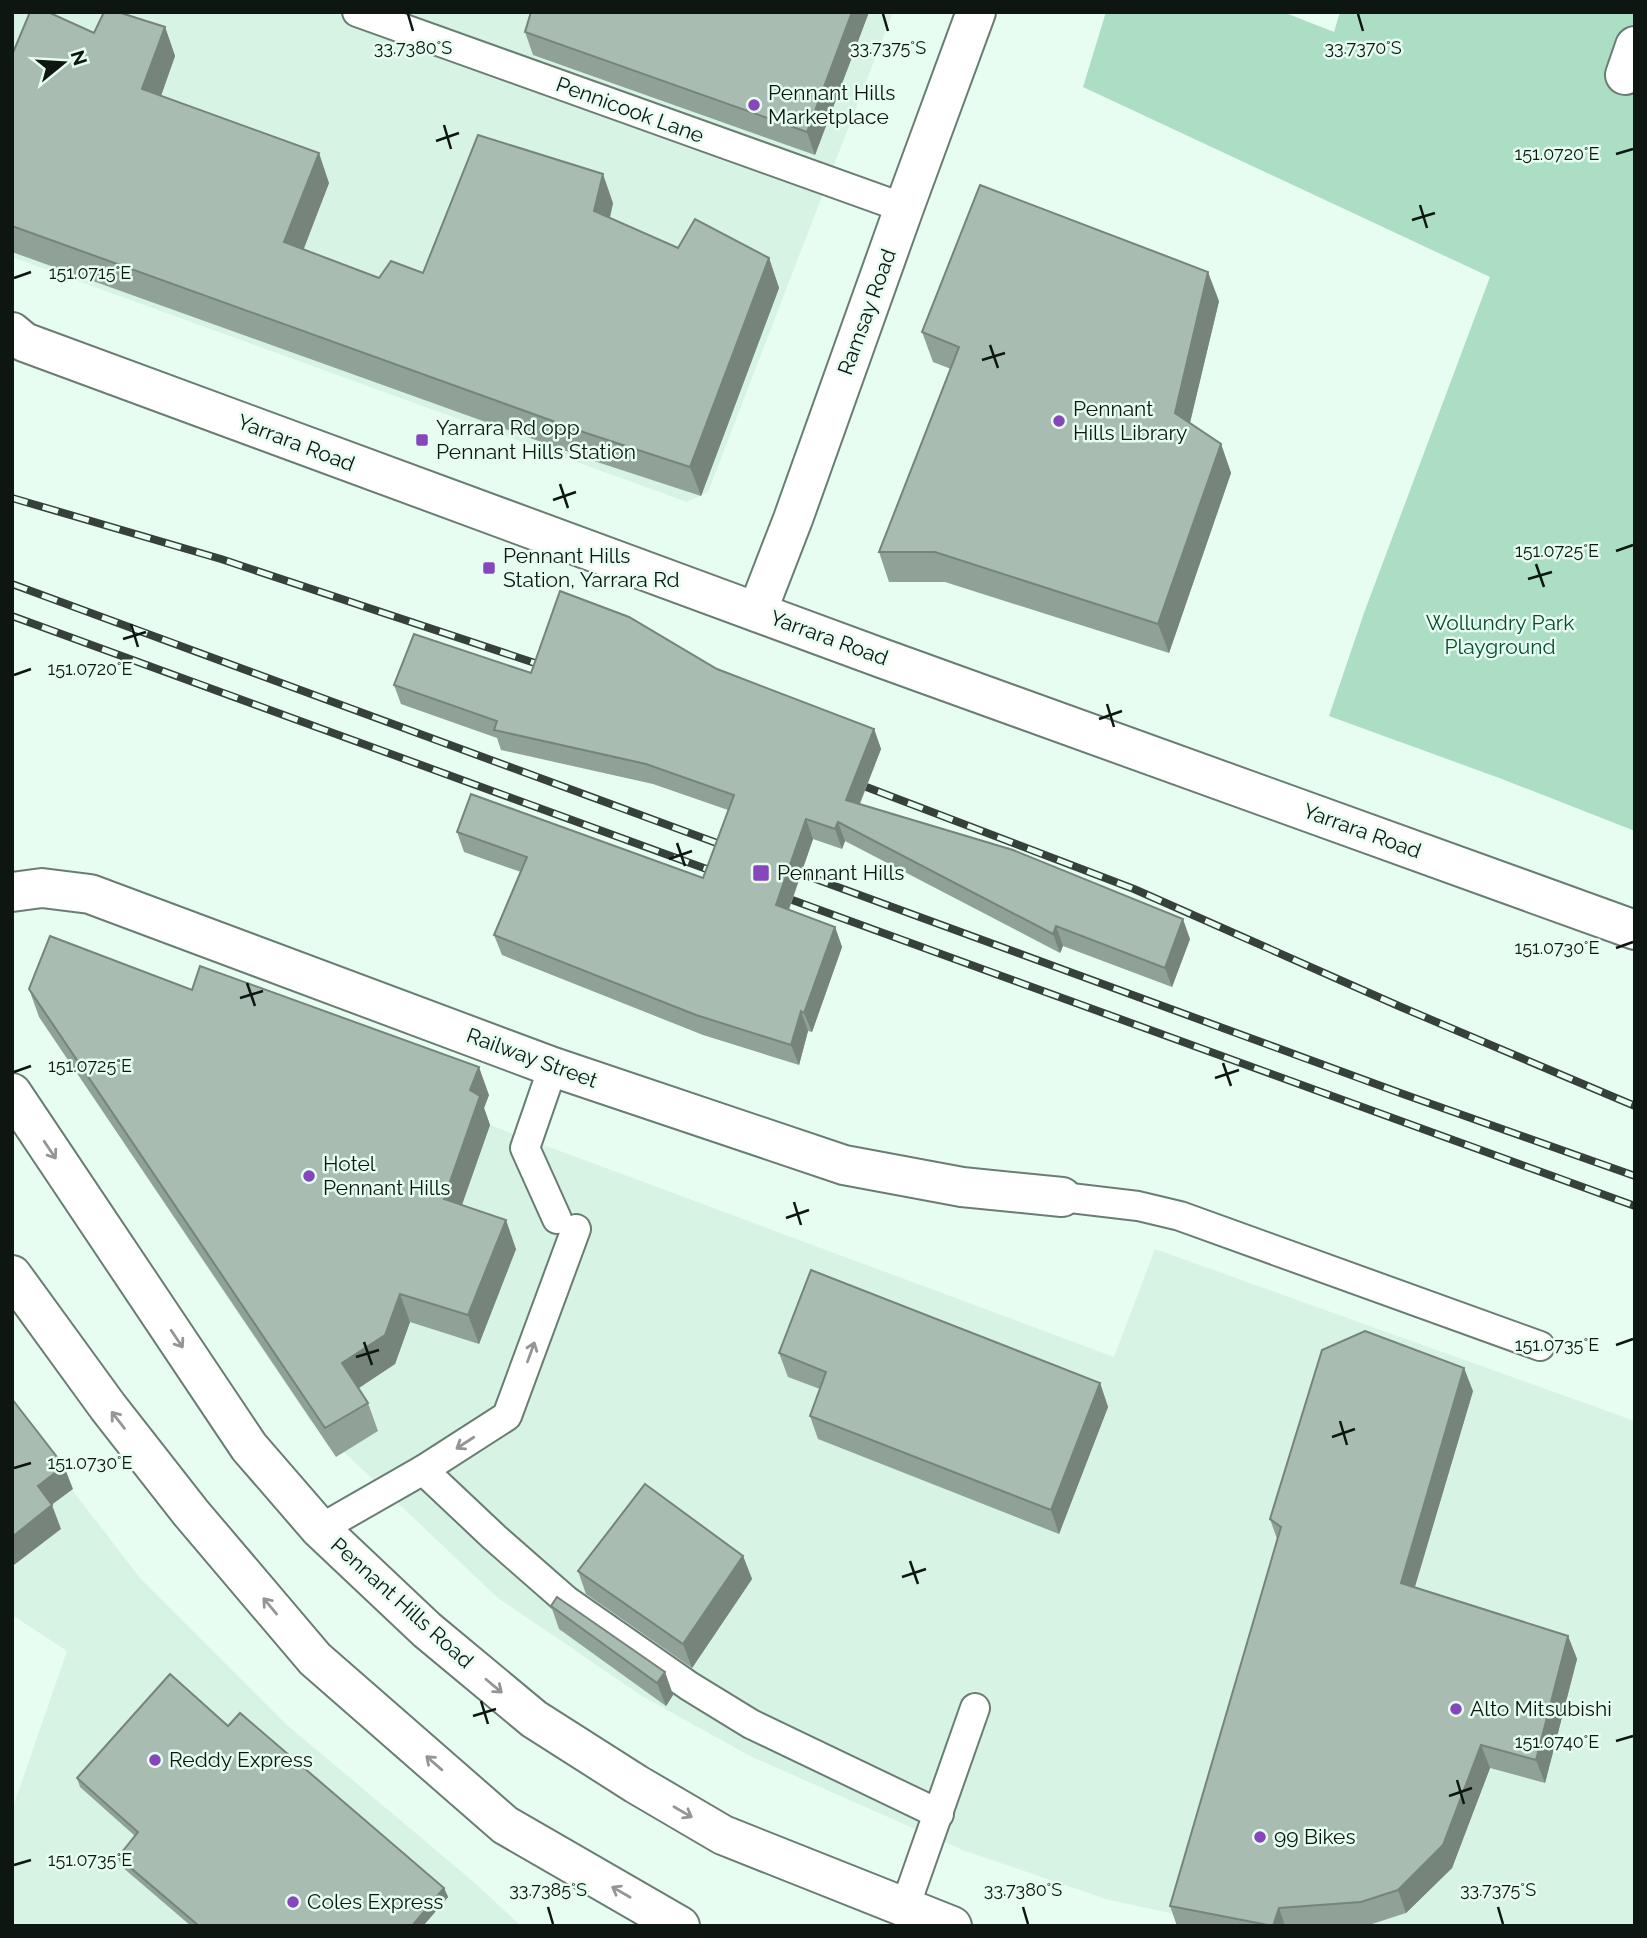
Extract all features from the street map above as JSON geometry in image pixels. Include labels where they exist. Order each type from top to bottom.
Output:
[{"type":"main road","name":"Ramsay Road","points":[[757,612],[976,12]]},
{"type":"main road","name":"Yarrara Road","points":[[16,339],[757,612],[1635,930]]},
{"type":"main road","name":"Railway Street","points":[[12,892],[42,888],[90,894],[553,1067],[844,1165],[962,1187],[1062,1197]]},
{"type":"main road","name":"Pennant Hills Road","points":[[12,1093],[249,1447],[320,1529],[427,1630],[534,1719],[723,1835],[952,1926]]},
{"type":"main road","points":[[12,1275],[108,1407],[191,1513],[315,1659],[505,1825],[680,1926]]},
{"type":"lane","name":"Pennicook Lane","points":[[356,12],[904,208]]},
{"type":"lane","points":[[320,1529],[423,1470],[507,1416],[566,1224],[525,1148],[553,1067]]},
{"type":"lane","points":[[1062,1197],[1138,1206],[1180,1216],[1540,1346]]},
{"type":"lane","points":[[423,1470],[567,1601],[689,1686],[751,1724],[939,1814]]},
{"type":"lane","points":[[905,1908],[975,1708]]},
{"type":"shaded area","points":[[12,12],[893,12],[708,492],[687,502],[12,257]]},
{"type":"shaded area","points":[[39,1017],[481,1119],[490,1125],[1114,1357],[1155,1249],[1635,1421],[1635,1926],[1231,1926],[1109,1900],[965,1851],[750,1756],[642,1696],[498,1598],[310,1420]]},
{"type":"shaded area","points":[[12,1412],[140,1578],[287,1725],[475,1883],[521,1926],[12,1926],[12,1810],[67,1651],[12,1615]]},
{"type":"green space","name":"Wollundry Park Playground","points":[[1106,12],[1283,12],[1334,32],[1340,12],[1635,12],[1635,831],[1329,716],[1364,613],[1490,277],[1083,87]]},
{"type":"building","points":[[30,12],[48,12],[94,33],[104,12],[118,12],[165,27],[142,89],[319,153],[284,242],[379,278],[391,261],[423,273],[478,135],[603,174],[594,211],[678,248],[695,219],[769,258],[690,467],[586,433],[12,226],[12,55]]},
{"type":"building","name":"Pennant Hills Marketplace","points":[[531,12],[852,12],[807,132],[525,32]]},
{"type":"building","points":[[980,185],[1208,272],[1175,413],[1221,444],[1158,624],[935,552],[879,552],[959,347],[922,332]]},
{"type":"building","points":[[560,591],[629,617],[717,669],[874,729],[846,800],[1013,850],[1183,919],[1165,968],[1056,926],[1053,934],[838,822],[835,829],[806,819],[776,905],[835,927],[804,1013],[801,1011],[791,1045],[696,1015],[494,935],[527,857],[457,832],[471,794],[703,878],[734,795],[646,764],[494,730],[497,721],[394,685],[414,634],[531,673]]},
{"type":"building","name":"Hotel Pennant Hills","points":[[50,936],[192,990],[200,966],[479,1067],[470,1090],[480,1096],[444,1199],[506,1220],[468,1315],[400,1294],[385,1335],[342,1363],[368,1403],[325,1428],[29,989]]},
{"type":"building","points":[[811,1270],[1100,1383],[1051,1510],[810,1416],[826,1372],[779,1353]]},
{"type":"building","points":[[1365,1331],[1464,1368],[1401,1583],[1568,1636],[1536,1760],[1481,1745],[1443,1845],[1398,1890],[1361,1902],[1279,1908],[1273,1926],[1170,1906],[1281,1527],[1270,1519],[1322,1350]]},
{"type":"building","points":[[12,1399],[64,1466],[38,1486],[52,1505],[12,1537]]},
{"type":"building","points":[[645,1484],[743,1556],[683,1644],[578,1571]]},
{"type":"building","points":[[557,1597],[665,1672],[657,1683],[551,1606]]},
{"type":"building","points":[[170,1674],[228,1726],[240,1713],[444,1888],[412,1926],[199,1926],[118,1857],[138,1832],[77,1778]]},
{"type":"railway","points":[[12,498],[221,559],[553,669]]},
{"type":"railway","points":[[12,584],[733,849]]},
{"type":"railway","points":[[12,616],[723,875]]},
{"type":"railway","points":[[848,780],[1134,889],[1401,1007],[1635,1106]]},
{"type":"railway","points":[[783,867],[1635,1176]]},
{"type":"railway","points":[[773,893],[1635,1206]]},
{"type":"place","name":"Pennant Hills Marketplace","points":[[754,105]]},
{"type":"place","name":"Pennant Hills Library","points":[[1059,421]]},
{"type":"place","name":"Yarrara Rd opp Pennant Hills Station","points":[[422,440]]},
{"type":"place","name":"Pennant Hills Station, Yarrara Rd","points":[[489,568]]},
{"type":"place","name":"Pennant Hills","points":[[761,873]]},
{"type":"place","name":"Hotel Pennant Hills","points":[[309,1176]]},
{"type":"place","name":"Alto Mitsubishi","points":[[1456,1709]]},
{"type":"place","name":"Reddy Express","points":[[155,1760]]},
{"type":"place","name":"99 Bikes","points":[[1260,1837]]},
{"type":"place","name":"Coles Express","points":[[293,1902]]}]
